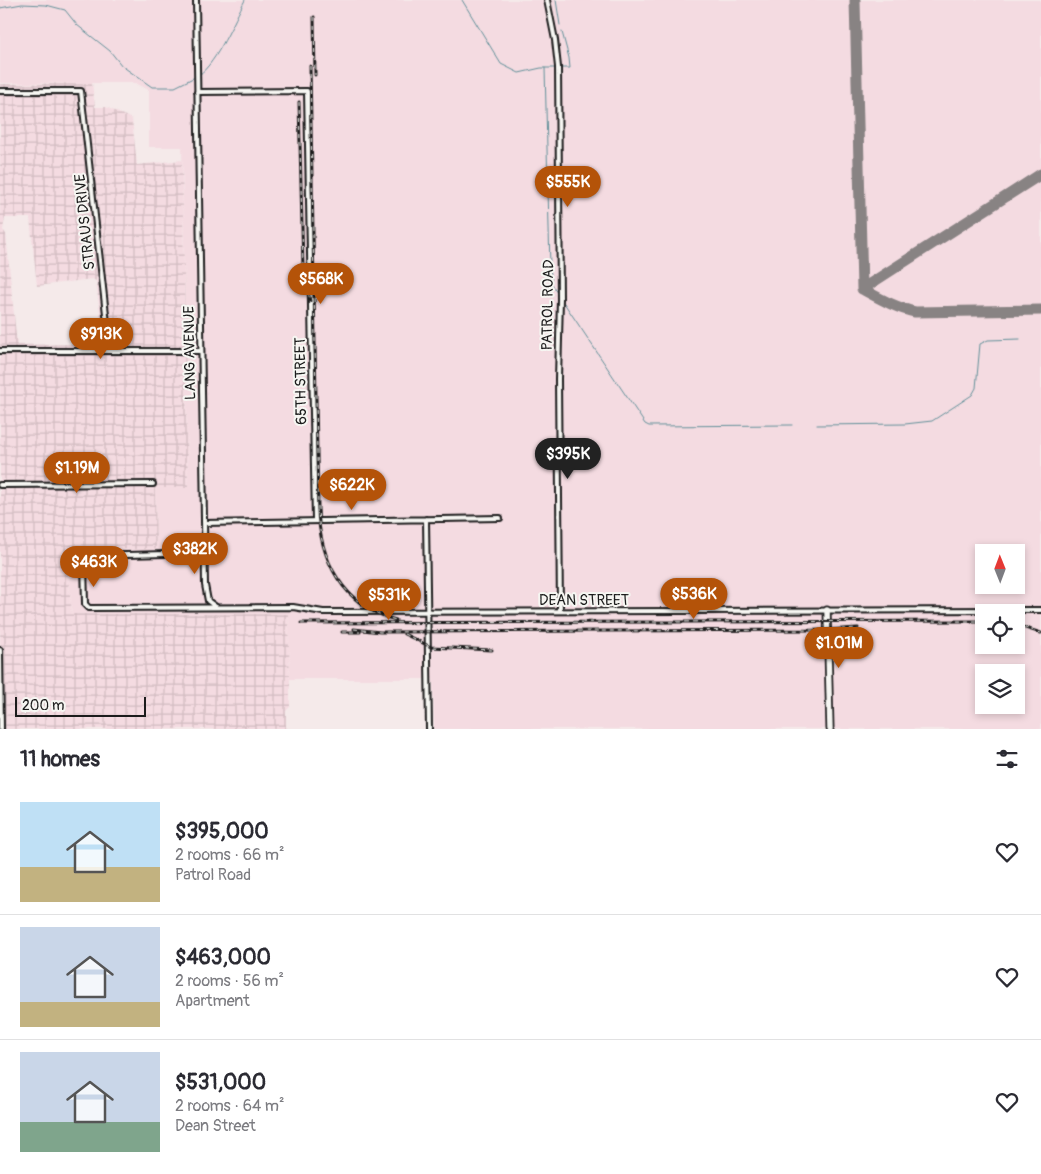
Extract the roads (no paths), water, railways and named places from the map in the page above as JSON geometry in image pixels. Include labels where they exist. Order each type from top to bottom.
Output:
[{"type":"street","name":"LANG AVENUE","points":[[196,0],[204,554],[206,596],[211,604],[218,608]]},
{"type":"street","name":"PATROL ROAD","points":[[547,0],[558,67],[560,611]]},
{"type":"street","name":"STRAUS DRIVE","points":[[0,90],[81,91],[109,351]]},
{"type":"street","name":"65TH STREET","points":[[197,92],[307,90],[315,521]]},
{"type":"street","points":[[0,351],[201,351]]},
{"type":"street","points":[[0,484],[153,484]]},
{"type":"street","points":[[204,523],[500,518]]},
{"type":"street","points":[[426,519],[429,729]]},
{"type":"street","name":"DEAN STREET","points":[[204,554],[88,556],[84,562],[85,604],[90,608],[293,607],[323,612],[1041,610]]},
{"type":"street","points":[[827,610],[830,729]]},
{"type":"street","points":[[0,650],[1,729]]},
{"type":"waterway","points":[[199,75],[206,69],[219,51],[245,0]]},
{"type":"waterway","points":[[462,0],[501,64],[519,73],[541,68],[555,68]]},
{"type":"waterway","points":[[556,0],[560,25]]},
{"type":"waterway","points":[[0,8],[22,4],[46,5],[65,10],[77,25],[110,51],[122,66],[152,87],[175,87],[195,77]]},
{"type":"waterway","points":[[562,32],[570,68],[562,68]]},
{"type":"waterway","points":[[545,68],[550,268],[552,284],[557,293]]},
{"type":"waterway","points":[[564,303],[645,424],[649,426],[792,425]]},
{"type":"waterway","points":[[817,425],[905,424],[932,421],[972,395],[976,388],[980,344],[988,340],[1020,339]]},
{"type":"railway","points":[[314,17],[315,75]]},
{"type":"railway","points":[[310,66],[319,526],[329,562],[348,592],[362,604],[377,613],[396,620]]},
{"type":"railway","points":[[299,102],[303,268],[310,301]]},
{"type":"railway","points":[[301,623],[975,621]]},
{"type":"railway","points":[[354,629],[380,632],[828,630],[858,628]]},
{"type":"railway","points":[[1025,628],[1041,633]]},
{"type":"railway","points":[[342,632],[360,632]]},
{"type":"railway","points":[[404,634],[431,647],[492,650]]}]
